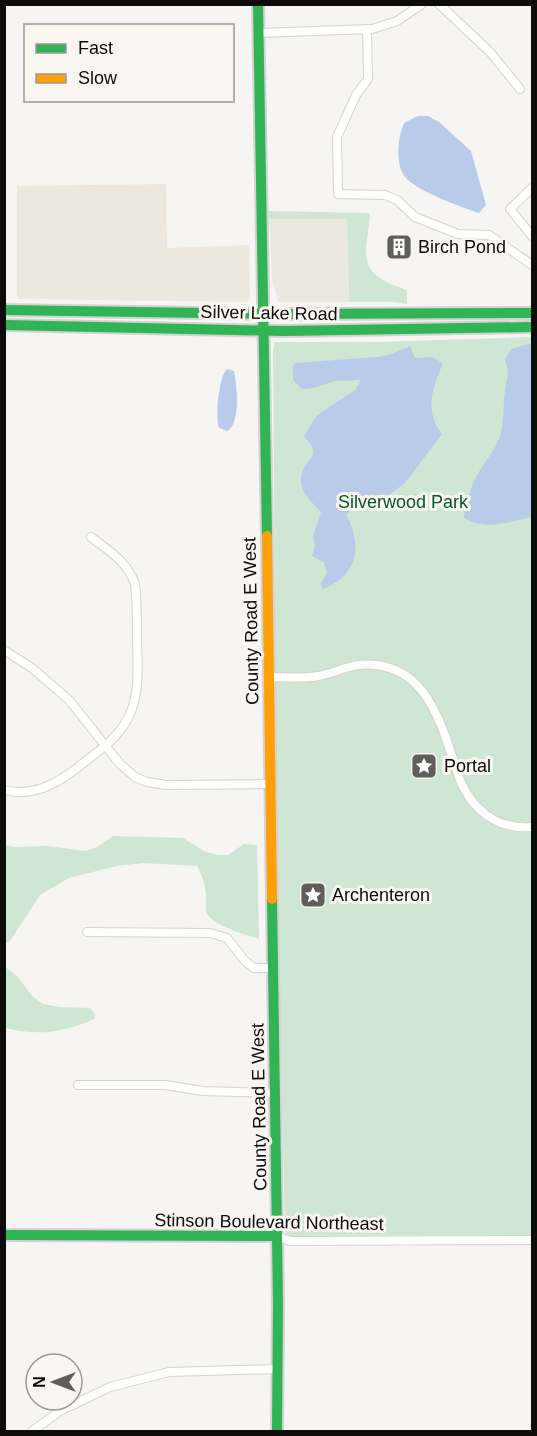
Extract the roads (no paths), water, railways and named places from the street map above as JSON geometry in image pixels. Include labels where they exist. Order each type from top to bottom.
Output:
[{"type":"street","name":"County Road E West","points":[[258,4],[265,314],[268,677],[274,968],[277,1431]]},
{"type":"street","points":[[259,33],[367,29],[397,21],[422,4]]},
{"type":"street","points":[[440,4],[490,52],[520,89]]},
{"type":"street","points":[[367,29],[368,79],[356,95],[337,137],[338,194],[385,195],[397,200],[415,217],[458,234],[489,235],[532,265]]},
{"type":"street","points":[[532,188],[510,208],[532,236]]},
{"type":"street","points":[[4,310],[265,314],[532,313]]},
{"type":"street","name":"Silver Lake Road","points":[[4,326],[364,331],[532,327]]},
{"type":"street","points":[[4,790],[21,792],[46,788],[66,777],[106,745],[125,723],[135,699],[138,678],[136,593],[132,574],[120,559],[91,537]]},
{"type":"street","points":[[4,650],[50,682],[69,700],[127,771],[141,780],[156,785],[270,784]]},
{"type":"street","points":[[268,677],[319,676],[347,667],[369,665],[393,670],[405,676],[418,685],[432,702],[465,792],[478,809],[486,816],[505,825],[532,827]]},
{"type":"street","points":[[87,932],[210,933],[227,938],[245,961],[255,968],[274,968]]},
{"type":"street","points":[[78,1085],[165,1085],[203,1091],[274,1093]]},
{"type":"street","name":"Stinson Boulevard Northeast","points":[[4,1235],[277,1236],[291,1242],[532,1240]]},
{"type":"street","points":[[30,1431],[60,1411],[110,1387],[169,1372],[277,1369]]},
{"type":"water","points":[[418,116],[428,116],[439,122],[471,151],[486,205],[479,213],[420,189],[402,172],[398,151],[402,129],[404,123]]},
{"type":"water","points":[[532,343],[532,517],[490,525],[473,522],[464,518],[470,493],[477,475],[495,448],[501,433],[508,375],[505,360],[511,349]]},
{"type":"water","points":[[410,346],[415,358],[432,357],[443,363],[432,399],[433,416],[442,434],[405,483],[370,509],[355,509],[346,514],[355,542],[354,560],[346,574],[323,589],[321,583],[327,573],[324,562],[312,556],[315,547],[313,536],[321,512],[308,497],[301,484],[302,472],[313,454],[313,449],[304,437],[316,416],[355,390],[361,380],[335,381],[302,389],[293,380],[293,367],[295,363],[377,357],[392,354]]},
{"type":"water","points":[[227,369],[234,371],[237,404],[234,421],[227,431],[219,428],[217,415],[218,397]]},
{"type":"place","name":"Birch Pond","points":[[399,247]]},
{"type":"place","name":"Portal","points":[[424,766]]},
{"type":"place","name":"Archenteron","points":[[313,895]]},
{"type":"park label","name":"Silverwood Park","points":[[403,502]]}]
